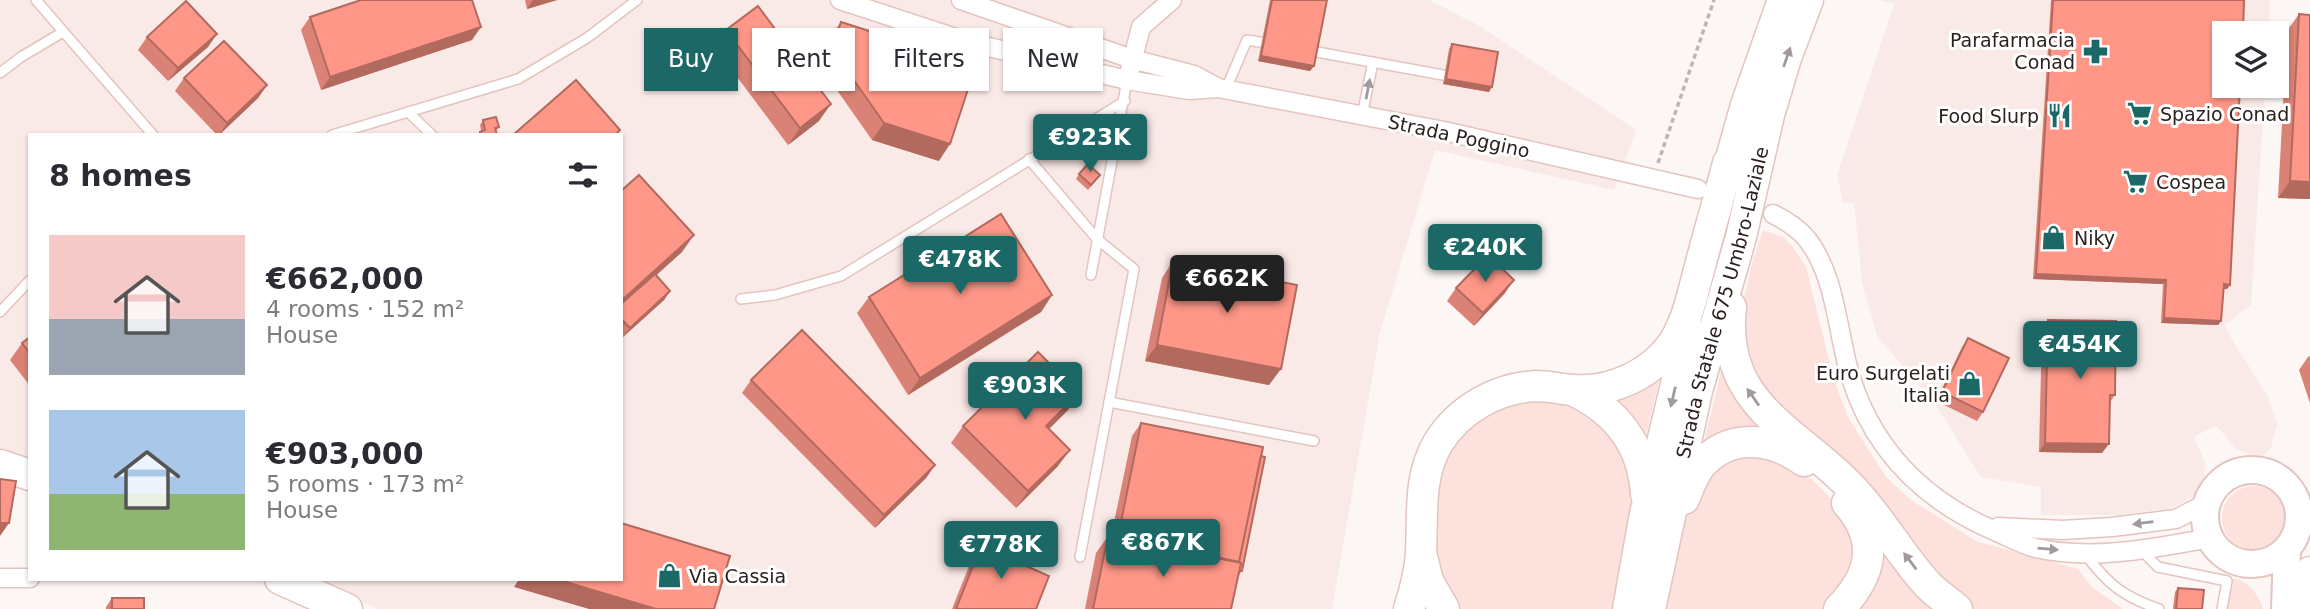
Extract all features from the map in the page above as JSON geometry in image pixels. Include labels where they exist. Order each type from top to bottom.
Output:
[{"type":"main road","name":"Strada Statale 675 Umbro-Laziale","points":[[1645,588],[1645,514],[1728,163],[1783,0]]},
{"type":"main road","name":"Strada Statale 675 Umbro-Laziale","points":[[1645,588],[1696,391],[1741,237],[1769,115],[1808,0]]},
{"type":"main road","points":[[1409,609],[1419,573],[1426,470],[1449,428],[1474,406],[1503,392],[1537,386],[1588,391],[1622,383],[1652,366],[1674,341],[1688,311],[1728,163]]},
{"type":"main road","points":[[1741,237],[1729,326],[1735,362],[1749,392],[1770,418],[1857,494],[1929,586],[1957,609]]},
{"type":"main road","points":[[1571,390],[1610,413],[1629,437],[1642,466],[1645,514]]},
{"type":"main road","points":[[1645,588],[1699,467],[1732,444],[1746,441],[1770,443],[1793,453],[1817,471],[1850,506],[1862,526],[1868,549],[1866,573],[1839,609]]},
{"type":"main road","points":[[0,465],[28,474]]},
{"type":"main road","points":[[2285,609],[2298,533],[2301,494],[2270,473],[2255,470],[2226,478],[2215,489],[2207,503],[2206,521],[2210,538],[2220,551],[2234,560],[2250,564],[2273,559],[2298,533]]},
{"type":"main road","points":[[1421,553],[1428,581],[1444,609]]},
{"type":"main road","points":[[2250,564],[2271,590],[2278,609]]},
{"type":"main road","points":[[2301,609],[2310,572]]},
{"type":"main road","points":[[284,581],[347,609]]},
{"type":"street","points":[[840,0],[968,42],[1128,80],[1189,90],[1222,89]]},
{"type":"street","points":[[961,0],[1132,59],[1194,75],[1222,89]]},
{"type":"street","points":[[1128,80],[1141,27],[1172,0]]},
{"type":"street","name":"Strada Poggino","points":[[1222,89],[1444,131],[1698,189]]},
{"type":"street","points":[[1773,214],[1806,237],[1820,260],[1850,375],[1863,412],[1898,467],[1921,488],[1984,526],[2035,548],[2109,552],[2210,538]]},
{"type":"street","points":[[1984,526],[2063,530],[2112,527],[2176,519],[2207,503]]},
{"type":"street","points":[[0,578],[28,578]]},
{"type":"lane","points":[[36,0],[151,133]]},
{"type":"lane","points":[[339,133],[518,79],[587,38],[637,0]]},
{"type":"lane","points":[[0,73],[63,32]]},
{"type":"lane","points":[[1222,89],[1247,40],[1285,47]]},
{"type":"lane","points":[[1298,49],[1461,78]]},
{"type":"lane","points":[[1362,116],[1373,62]]},
{"type":"lane","points":[[1091,275],[1128,80]]},
{"type":"lane","points":[[741,299],[775,295],[841,276],[1125,102]]},
{"type":"lane","points":[[408,112],[430,133]]},
{"type":"lane","points":[[1029,159],[1097,239],[1133,269],[1080,556]]},
{"type":"lane","points":[[0,312],[28,282]]},
{"type":"lane","points":[[1109,402],[1314,441]]},
{"type":"lane","points":[[2151,548],[2148,557],[2158,567],[2227,581],[2222,609]]},
{"type":"lane","points":[[2084,552],[2104,579],[2130,599],[2159,609]]},
{"type":"path","points":[[1653,178],[1679,95],[1714,0]]},
{"type":"shaded area","points":[[0,0],[1429,0],[1478,25],[1636,130],[1614,190],[1435,150],[1380,333],[1332,609],[378,609],[316,581],[623,581],[623,133],[28,133],[28,461],[0,453]]},
{"type":"shaded area","points":[[1878,0],[2270,0],[2269,21],[2212,21],[2212,98],[2264,98],[2251,305],[2225,325],[2268,396],[2277,424],[2271,448],[2265,454],[2257,456],[2237,450],[2216,425],[2194,437],[2205,463],[2204,482],[2197,494],[2172,508],[2122,515],[2041,515],[2041,487],[1981,477],[1935,404],[1877,336],[1862,282],[1854,203],[1843,203],[1837,175],[1894,4]]},
{"type":"shaded area","points":[[1763,230],[1783,237],[1806,267],[1834,380],[1849,419],[1886,477],[1911,500],[1976,541],[2078,569],[2092,587],[2123,609],[1974,609],[1937,578],[1777,410],[1745,358],[1741,310]]},
{"type":"shaded area","points":[[1725,356],[1777,433],[1701,454]]},
{"type":"shaded area","points":[[1661,372],[1645,440],[1607,396]]},
{"type":"shaded area","points":[[1521,398],[1570,400],[1622,441],[1633,498],[1620,581],[1675,553],[1689,509],[1717,467],[1748,453],[1787,463],[1811,479],[1839,506],[1851,531],[1856,560],[1836,595],[1822,609],[1459,609],[1436,566],[1433,505],[1442,459],[1468,424]]},
{"type":"shaded area","points":[[2254,486],[2266,488],[2277,495],[2284,506],[2284,530],[2277,541],[2266,548],[2254,550],[2242,548],[2231,541],[2224,530],[2222,518],[2224,506],[2231,495],[2242,488]]},
{"type":"shaded area","points":[[1874,536],[1945,609],[1851,609]]},
{"type":"shaded area","points":[[2230,578],[2242,581],[2251,588],[2263,609],[2223,609]]},
{"type":"building","points":[[361,0],[472,0],[481,27],[330,77],[310,17]]},
{"type":"building","points":[[1272,0],[1327,0],[1314,66],[1261,56]]},
{"type":"building","name":"Cospea","points":[[2053,0],[2244,0],[2243,21],[2212,21],[2212,98],[2239,98],[2230,285],[2224,284],[2221,321],[2164,318],[2166,280],[2036,274]]},
{"type":"building","points":[[186,1],[217,34],[178,68],[147,37]]},
{"type":"building","points":[[758,6],[774,28],[752,28],[752,64],[738,46],[738,28],[729,28]]},
{"type":"building","points":[[2299,14],[2310,15],[2310,182],[2290,181]]},
{"type":"building","points":[[841,22],[869,31],[869,91],[967,91],[950,144],[884,123],[855,82],[855,28],[839,28]]},
{"type":"building","points":[[224,41],[267,85],[227,123],[184,78]]},
{"type":"building","points":[[1452,44],[1498,52],[1492,87],[1446,79]]},
{"type":"building","points":[[576,80],[620,130],[617,133],[515,133]]},
{"type":"building","points":[[772,91],[821,91],[831,104],[800,128]]},
{"type":"building","points":[[496,117],[499,127],[495,128],[496,133],[480,133],[485,130],[483,120]]},
{"type":"building","points":[[1088,164],[1100,175],[1091,185],[1079,174]]},
{"type":"building","points":[[639,175],[694,235],[623,299],[623,189]]},
{"type":"building","points":[[1001,214],[1052,295],[920,378],[869,297]]},
{"type":"building","points":[[1488,255],[1514,280],[1483,313],[1456,288]]},
{"type":"building","points":[[1173,261],[1297,285],[1281,369],[1157,345]]},
{"type":"building","points":[[655,274],[670,291],[630,328],[623,321],[623,302]]},
{"type":"building","points":[[2048,320],[2116,321],[2115,395],[2110,395],[2109,444],[2045,443]]},
{"type":"building","points":[[802,330],[935,465],[884,515],[751,380]]},
{"type":"building","points":[[28,338],[28,351],[22,343]]},
{"type":"building","name":"Euro Surgelati Italia","points":[[1968,338],[2009,358],[1983,412],[1942,392]]},
{"type":"building","points":[[1038,352],[1079,393],[1046,426],[1070,450],[1028,491],[963,426]]},
{"type":"building","points":[[1141,423],[1263,447],[1240,562],[1118,537]]},
{"type":"building","points":[[1261,456],[1265,457],[1242,571],[1239,571],[1239,562]]},
{"type":"building","points":[[0,479],[16,481],[9,523],[0,523]]},
{"type":"building","name":"Via Cassia","points":[[623,524],[730,556],[714,609],[656,609],[563,581],[623,581]]},
{"type":"building","points":[[1108,536],[1241,563],[1231,609],[1093,609]]},
{"type":"building","points":[[984,538],[1019,551],[1015,561],[1049,576],[1036,609],[956,609]]},
{"type":"building","points":[[2178,588],[2204,590],[2202,609],[2176,609]]},
{"type":"building","points":[[112,598],[144,598],[144,609],[112,609]]},
{"type":"place","name":"Parafarmacia Conad","points":[[2095,51]]},
{"type":"place","name":"Spazio Conad","points":[[2140,114]]},
{"type":"place","name":"Food Slurp","points":[[2059,116]]},
{"type":"place","name":"Cospea","points":[[2136,182]]},
{"type":"place","name":"Niky","points":[[2054,238]]},
{"type":"place","name":"Euro Surgelati Italia","points":[[1970,384]]},
{"type":"place","name":"Via Cassia","points":[[669,576]]}]
